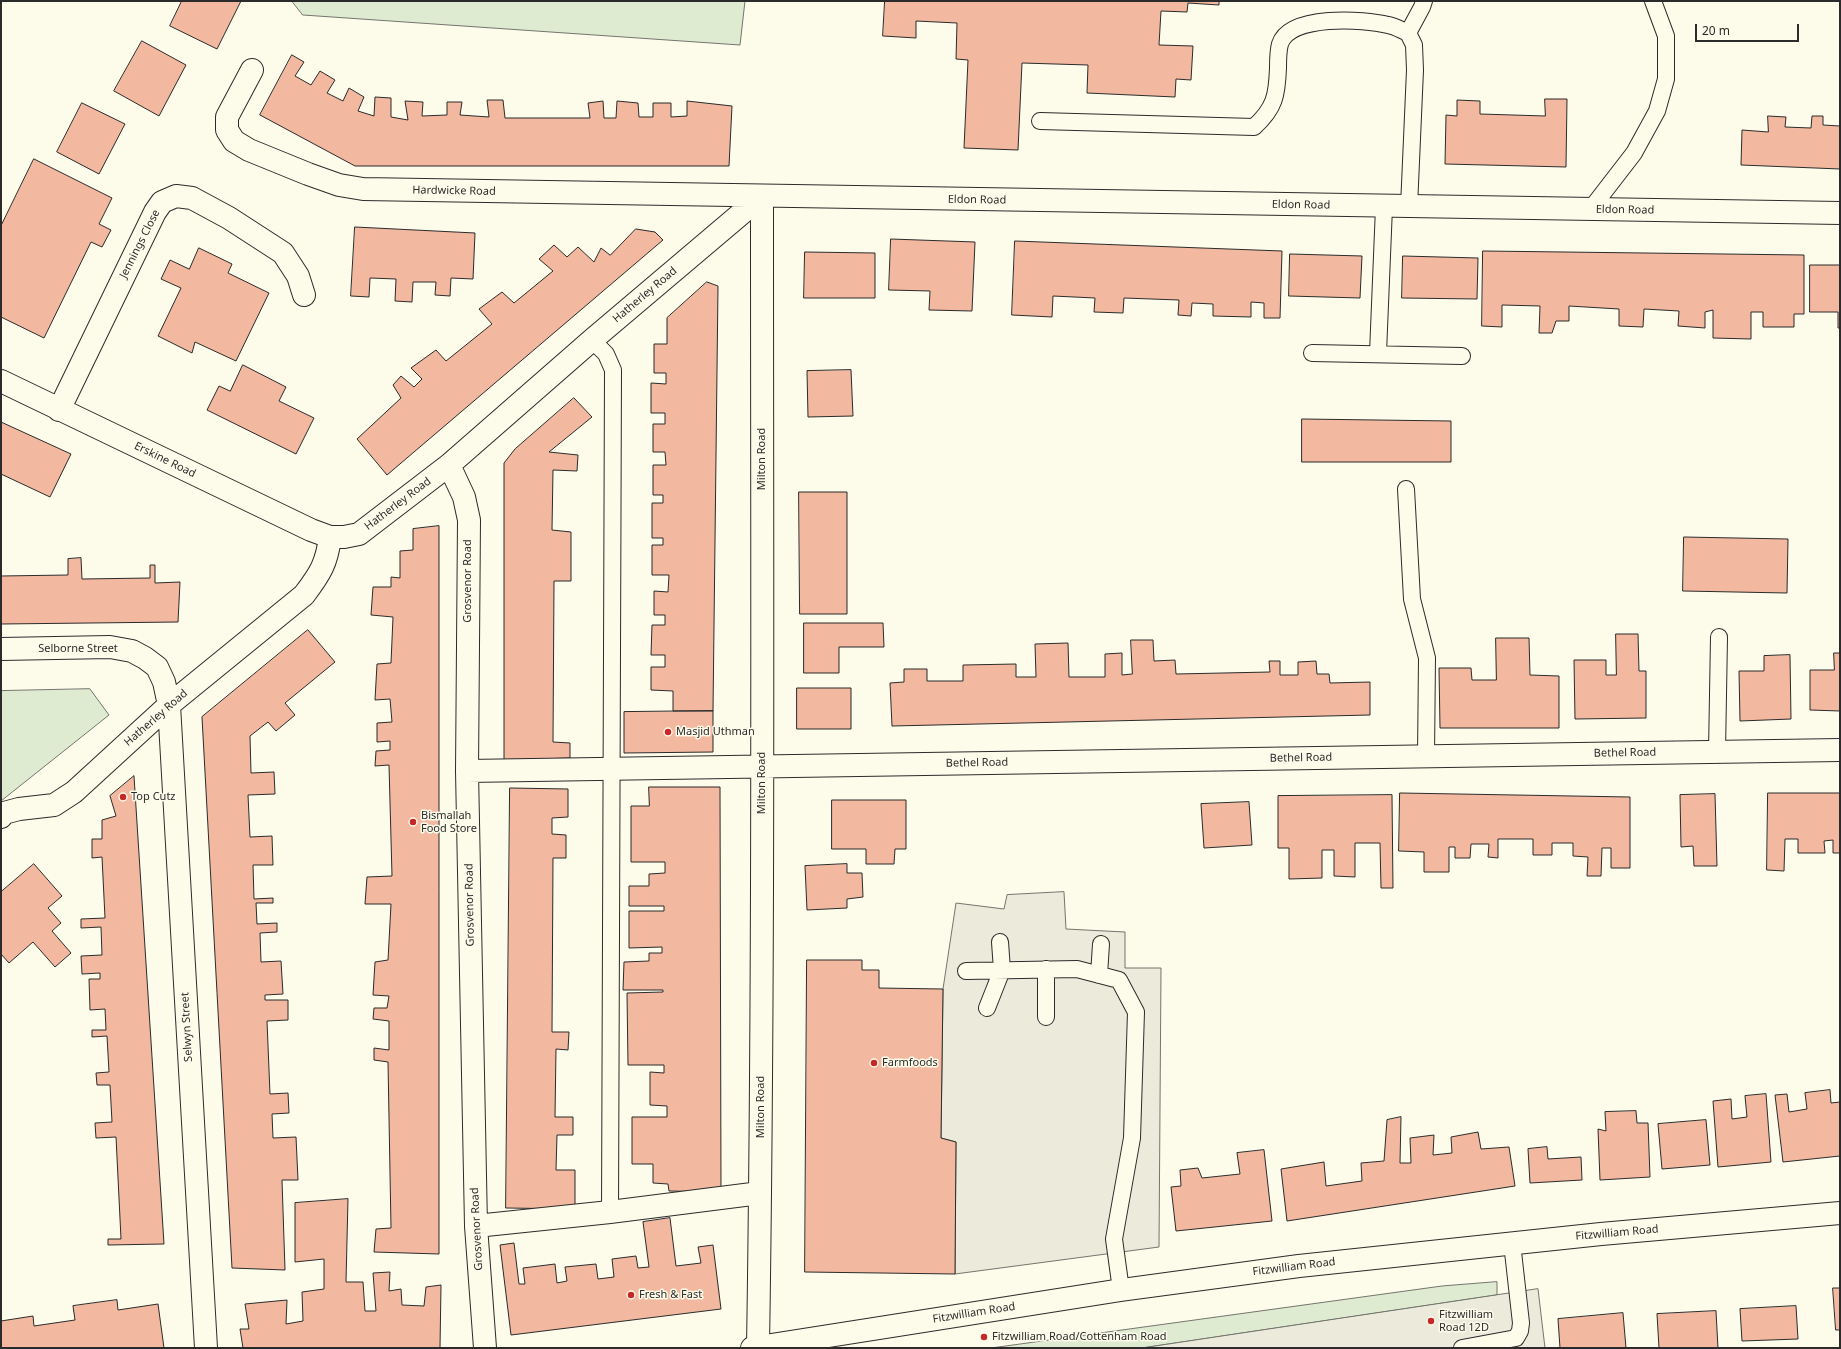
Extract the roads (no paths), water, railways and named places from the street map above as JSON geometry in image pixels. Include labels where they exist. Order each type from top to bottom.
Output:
[{"type":"street","name":"Hardwicke Road","points":[[252,70],[227,117],[227,130],[234,142],[249,150],[339,185],[363,189],[762,196]]},
{"type":"street","name":"Jennings Close","points":[[60,410],[151,219],[162,202],[176,196],[192,198],[229,218],[283,253],[298,276],[304,295]]},
{"type":"street","name":"Eldon Road","points":[[762,196],[1840,213]]},
{"type":"street","name":"Hatherley Road","points":[[1,816],[4,813],[19,808],[54,805],[74,792],[169,705],[304,595],[317,578],[327,558],[330,537],[344,537],[359,534],[449,465],[592,340],[762,196]]},
{"type":"street","name":"Milton Road","points":[[756,1348],[760,1193],[762,196]]},
{"type":"street","name":"Erskine Road","points":[[1,381],[311,530],[330,537]]},
{"type":"street","name":"Grosvenor Road","points":[[449,465],[464,497],[469,520],[467,771],[476,1226],[486,1348]]},
{"type":"street","name":"Selborne Street","points":[[1,649],[110,647],[132,651],[157,667],[164,682],[169,705]]},
{"type":"street","name":"Selwyn Street","points":[[169,705],[206,1348]]},
{"type":"street","name":"Bethel Road","points":[[467,771],[612,770],[1840,750]]},
{"type":"street","points":[[476,1226],[610,1212],[760,1193]]},
{"type":"street","name":"Fitzwilliam Road","points":[[756,1348],[1121,1290],[1299,1266],[1512,1243],[1840,1213]]},
{"type":"lane","points":[[1408,33],[1424,1]]},
{"type":"lane","points":[[1590,210],[1634,153],[1656,111],[1666,79],[1666,36],[1653,1]]},
{"type":"lane","points":[[1040,121],[1254,127],[1267,115],[1277,94],[1281,43],[1289,31],[1302,24],[1347,20],[1389,25],[1408,33],[1414,45],[1415,70],[1409,207]]},
{"type":"lane","points":[[1378,353],[1384,207]]},
{"type":"lane","points":[[592,340],[606,354],[613,370],[610,1212]]},
{"type":"lane","points":[[1312,353],[1378,353],[1462,356]]},
{"type":"lane","points":[[1406,489],[1412,599],[1427,658],[1426,756]]},
{"type":"lane","points":[[1717,752],[1719,637]]},
{"type":"lane","points":[[987,1008],[1002,970],[1000,942]]},
{"type":"lane","points":[[1099,975],[1101,944]]},
{"type":"lane","points":[[1046,969],[1046,1017]]},
{"type":"lane","points":[[966,971],[1077,969],[1119,980],[1136,1012],[1132,1138],[1114,1239],[1121,1290]]},
{"type":"lane","points":[[1462,1348],[1516,1338],[1520,1331],[1521,1323],[1512,1243]]},
{"type":"place","name":"Masjid Uthman","points":[[668,732]]},
{"type":"place","name":"Top Cutz","points":[[123,797]]},
{"type":"place","name":"Bismallah Food Store","points":[[413,822]]},
{"type":"place","name":"Farmfoods","points":[[874,1063]]},
{"type":"place","name":"Fresh & Fast","points":[[631,1295]]},
{"type":"place","name":"Fitzwilliam Road 12D","points":[[1431,1321]]},
{"type":"place","name":"Fitzwilliam Road/Cottenham Road","points":[[984,1337]]}]
